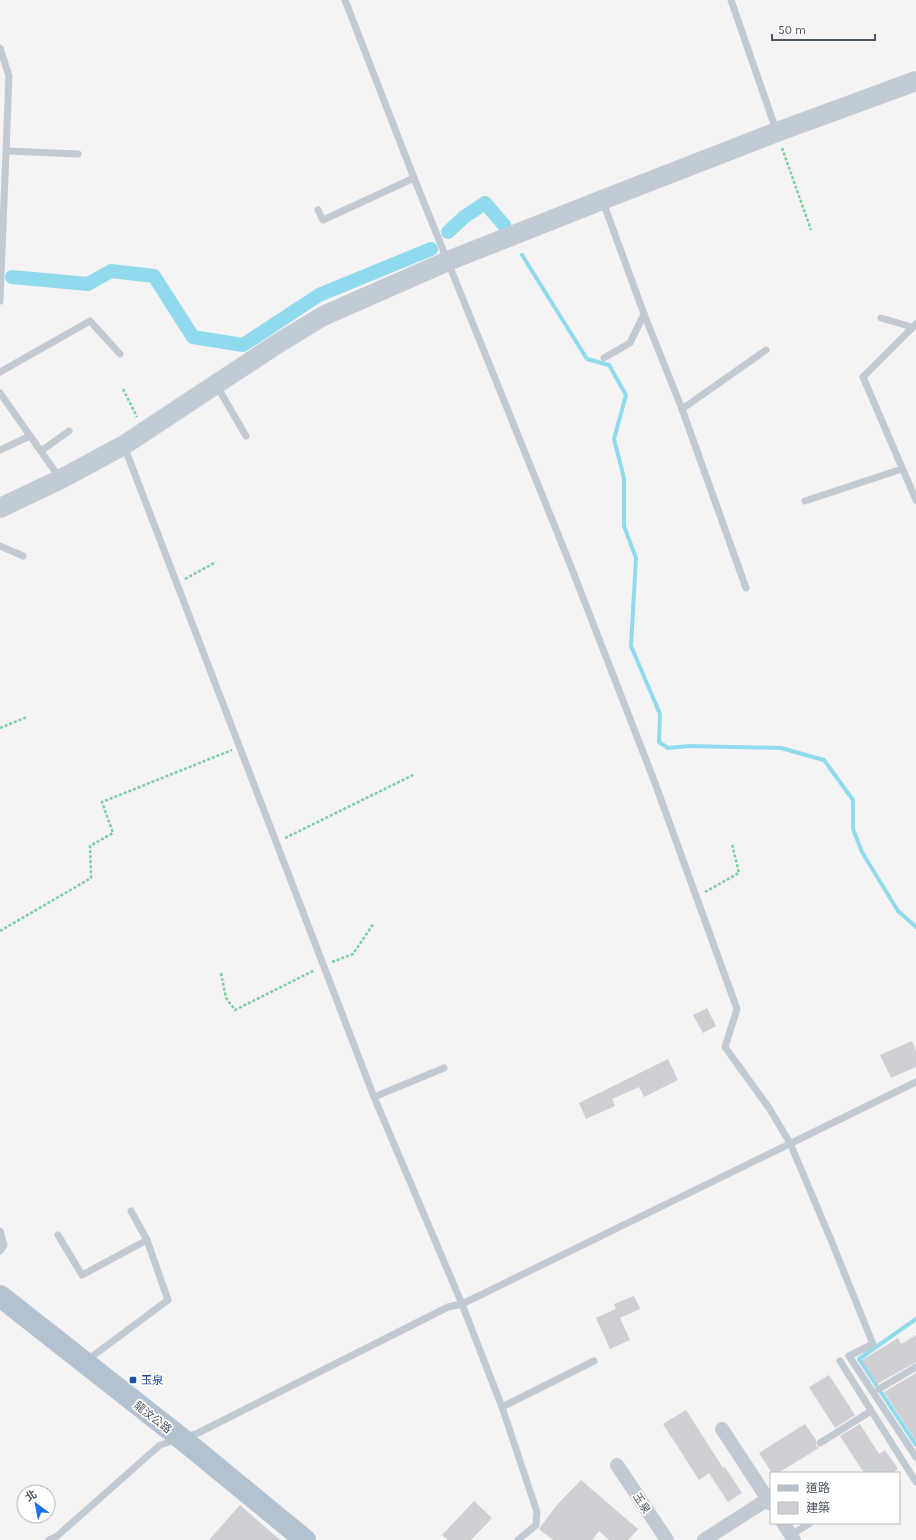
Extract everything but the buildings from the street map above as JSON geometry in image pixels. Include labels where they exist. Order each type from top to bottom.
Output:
[{"type":"main road","points":[[0,508],[61,479],[124,445],[277,344],[323,316],[448,261],[777,132],[916,81]]},
{"type":"main road","name":"龍汶公路","points":[[0,1296],[182,1439],[304,1540]]},
{"type":"street","points":[[704,1540],[769,1502],[722,1429]]},
{"type":"street","name":"玉泉","points":[[617,1465],[667,1540]]},
{"type":"street","points":[[784,1524],[792,1538]]},
{"type":"lane","points":[[345,0],[414,178],[571,567],[655,783],[737,1009],[725,1047],[769,1108],[790,1144],[873,1344],[849,1356],[916,1457]]},
{"type":"lane","points":[[731,0],[777,132]]},
{"type":"lane","points":[[0,48],[9,76],[0,301]]},
{"type":"lane","points":[[7,151],[78,154]]},
{"type":"lane","points":[[318,210],[323,220],[414,178]]},
{"type":"lane","points":[[602,200],[644,314],[682,409],[746,588]]},
{"type":"lane","points":[[604,358],[630,343],[644,314]]},
{"type":"lane","points":[[881,318],[914,326]]},
{"type":"lane","points":[[0,372],[90,321],[120,354]]},
{"type":"lane","points":[[914,326],[863,377],[916,500]]},
{"type":"lane","points":[[682,409],[766,350]]},
{"type":"lane","points":[[216,384],[246,436]]},
{"type":"lane","points":[[0,393],[61,479]]},
{"type":"lane","points":[[41,451],[69,431]]},
{"type":"lane","points":[[0,450],[30,436]]},
{"type":"lane","points":[[124,445],[374,1097],[462,1304],[502,1407],[537,1512],[536,1525],[518,1540]]},
{"type":"lane","points":[[805,501],[902,469]]},
{"type":"lane","points":[[0,546],[23,556]]},
{"type":"lane","points":[[374,1097],[444,1068]]},
{"type":"lane","points":[[49,1540],[56,1536],[160,1445],[198,1433],[448,1307],[462,1304],[916,1082]]},
{"type":"lane","points":[[84,1363],[168,1300],[147,1240],[132,1211]]},
{"type":"lane","points":[[0,1231],[4,1246],[0,1251]]},
{"type":"lane","points":[[58,1235],[82,1275],[147,1240]]},
{"type":"lane","points":[[502,1407],[594,1361]]},
{"type":"lane","points":[[840,1361],[916,1482]]},
{"type":"lane","points":[[879,1389],[916,1367]]},
{"type":"lane","points":[[820,1443],[871,1411]]},
{"type":"lane","points":[[792,1538],[809,1524]]},
{"type":"path","points":[[777,132],[811,230]]},
{"type":"path","points":[[123,389],[145,432]]},
{"type":"path","points":[[177,584],[216,562]]},
{"type":"path","points":[[0,728],[26,717]]},
{"type":"path","points":[[0,931],[91,878],[90,846],[113,833],[102,802],[240,747]]},
{"type":"path","points":[[277,842],[413,775]]},
{"type":"path","points":[[696,897],[739,874],[732,844]]},
{"type":"path","points":[[221,973],[226,998],[236,1010],[324,966],[353,954],[374,923]]},
{"type":"waterway","points":[[448,232],[464,217],[485,203],[504,225]]},
{"type":"waterway","points":[[12,277],[88,284],[111,271],[154,276],[193,337],[243,345],[319,295],[431,249]]},
{"type":"waterway","points":[[522,255],[587,359],[609,365],[626,395],[614,439],[624,478],[624,526],[636,558],[631,646],[660,714],[659,742],[668,748],[690,746],[781,748],[824,760],[853,800],[853,829],[862,852],[898,911],[916,927]]},
{"type":"waterway","points":[[916,1319],[859,1359],[916,1445]]},
{"type":"place","name":"玉泉","points":[[133,1380]]}]
